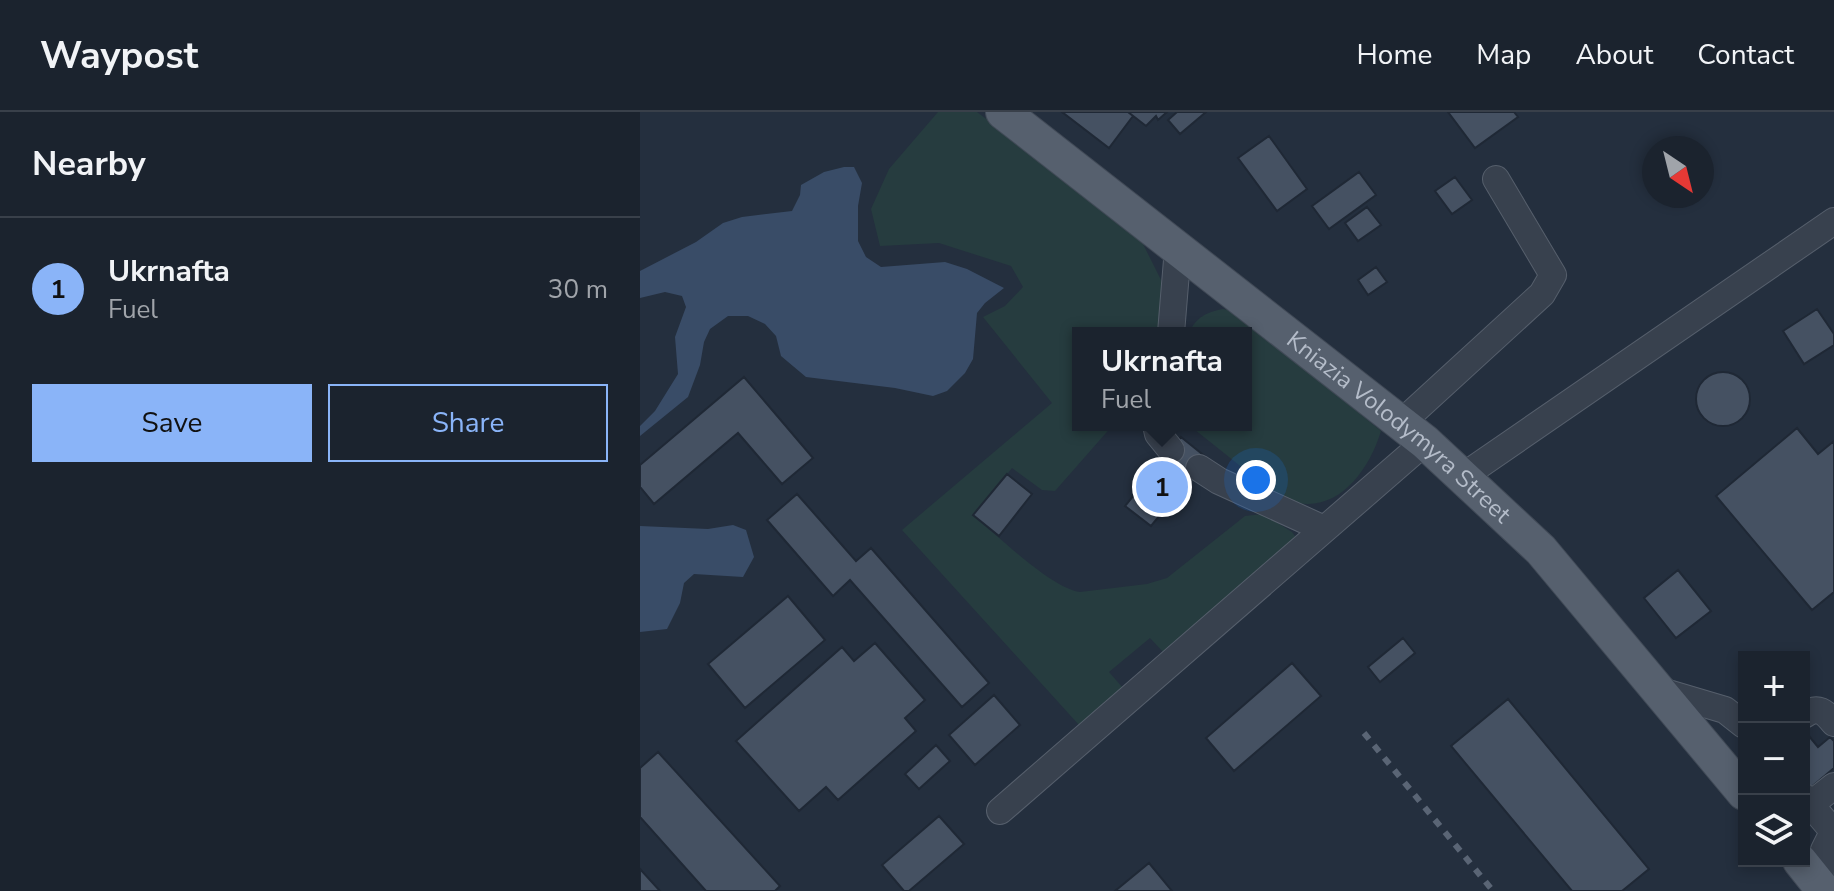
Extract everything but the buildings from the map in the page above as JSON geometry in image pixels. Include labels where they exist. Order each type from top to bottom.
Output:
[{"type":"main road","name":"Kniazia Volodymyra Street","points":[[1003,112],[1413,432],[1541,550],[1738,786]]},
{"type":"lane","points":[[1000,811],[1324,529],[1542,294],[1553,275],[1496,179]]},
{"type":"lane","points":[[1462,477],[1834,221]]},
{"type":"lane","points":[[1171,327],[1178,248]]},
{"type":"lane","points":[[1157,431],[1171,450]]},
{"type":"lane","points":[[1199,468],[1219,481],[1324,529]]},
{"type":"lane","points":[[1661,691],[1725,710],[1741,723]]},
{"type":"lane","points":[[1810,713],[1819,709],[1825,711],[1834,723]]},
{"type":"lane","points":[[1810,799],[1834,786]]},
{"type":"lane","points":[[1810,804],[1833,830],[1814,879]]},
{"type":"green space","points":[[938,112],[977,112],[1118,218],[1143,244],[1164,286],[1164,327],[1072,327],[1072,431],[1108,431],[1055,491],[1042,490],[1012,468],[974,516],[1040,571],[1080,592],[1147,584],[1167,578],[1245,516],[1263,514],[1292,532],[1297,539],[1164,653],[1150,638],[1109,672],[1123,688],[1079,725],[902,530],[1052,403],[983,317],[1005,306],[1023,287],[1011,266],[939,243],[880,246],[871,209],[889,169]]},
{"type":"green space","points":[[1223,309],[1235,311],[1381,431],[1366,465],[1342,492],[1312,504],[1294,502],[1275,494],[1196,431],[1252,431],[1252,327],[1193,327],[1212,312]]},
{"type":"water","points":[[854,167],[862,183],[858,206],[858,241],[866,257],[881,267],[945,262],[967,269],[1004,288],[977,313],[973,359],[965,373],[947,391],[933,396],[806,377],[781,356],[776,336],[765,324],[748,316],[728,316],[710,329],[688,397],[640,436],[640,426],[655,411],[678,374],[675,337],[686,307],[682,296],[665,292],[640,298],[640,271],[696,242],[723,223],[742,217],[792,211],[801,185],[824,172]]},
{"type":"water","points":[[733,525],[746,530],[754,557],[743,577],[694,574],[684,583],[680,603],[667,629],[640,632],[640,526],[708,529]]},
{"type":"railway","points":[[1364,733],[1493,891]]},
{"type":"place","name":"Ukrnafta","points":[[1162,487]]}]
